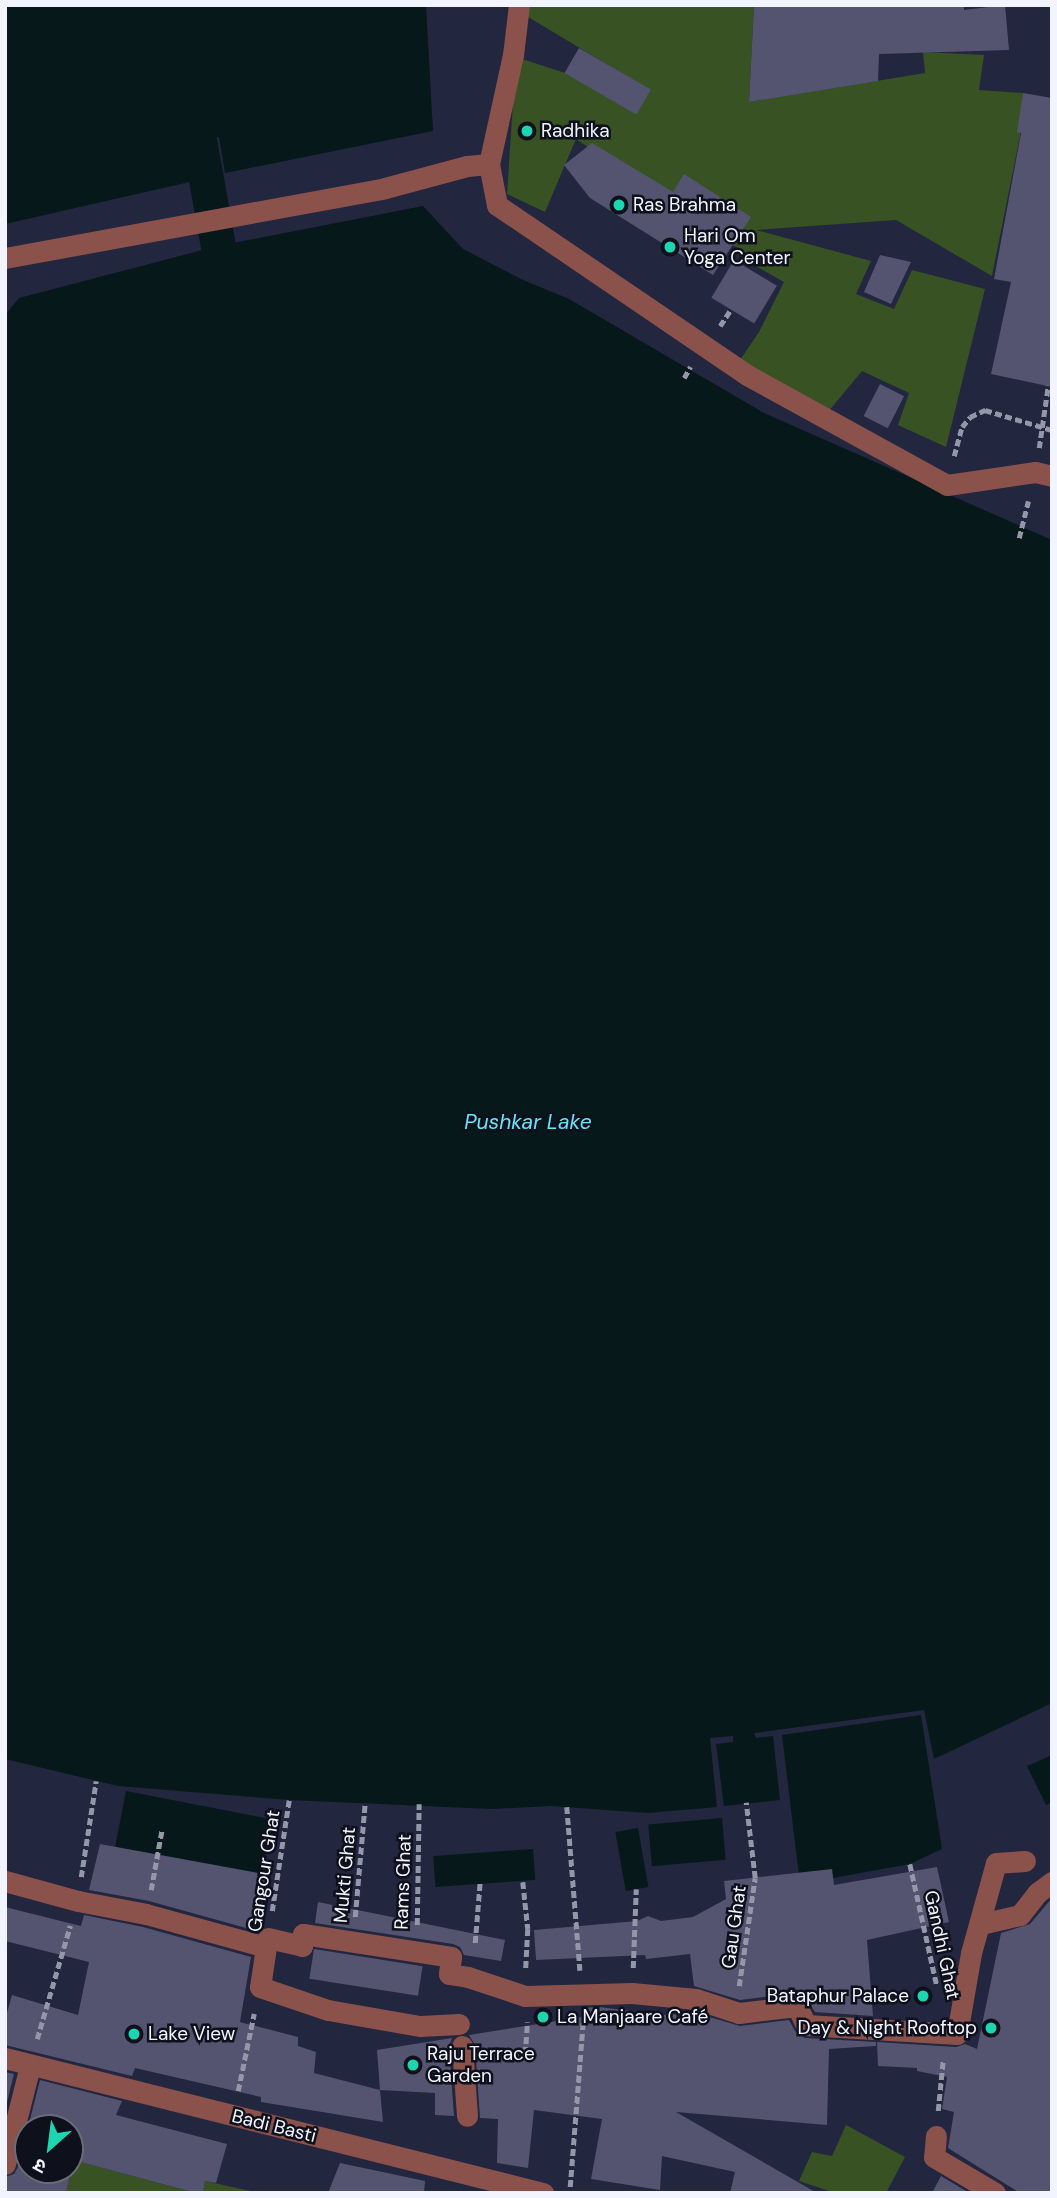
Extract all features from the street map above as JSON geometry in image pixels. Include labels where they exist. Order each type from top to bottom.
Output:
[{"type":"street","points":[[519,5],[513,55],[489,164],[497,205],[729,365],[947,485],[1035,472],[1052,477]]},
{"type":"street","points":[[5,258],[385,188],[467,166],[489,164]]},
{"type":"street","points":[[268,1938],[302,1946],[303,1934],[451,1957],[449,1974],[468,1977],[525,1996],[632,1993],[696,1999],[739,2013],[797,2006],[806,2025],[957,2034],[971,1953],[996,1863],[1025,1861]]},
{"type":"street","points":[[5,1881],[78,1901],[146,1914],[267,1947],[260,1987],[328,2010],[421,2026],[459,2024]]},
{"type":"street","points":[[981,1924],[1020,1915],[1037,1893],[1052,1882]]},
{"type":"street","points":[[462,2046],[467,2116]]},
{"type":"street","name":"Badi Basti","points":[[5,2058],[543,2193]]},
{"type":"street","points":[[5,2164],[30,2066]]},
{"type":"street","points":[[936,2136],[934,2157],[995,2193]]},
{"type":"path","points":[[947,485],[962,427],[977,413],[985,410],[1052,430]]},
{"type":"path","name":"Gangour Ghat","points":[[268,1938],[289,1800]]},
{"type":"path","name":"Mukti Ghat","points":[[353,1941],[365,1802]]},
{"type":"path","name":"Gau Ghat","points":[[739,2013],[739,1987],[755,1878],[746,1803]]},
{"type":"path","name":"Rams Ghat","points":[[414,1951],[418,1918],[419,1804]]},
{"type":"path","points":[[146,1914],[162,1829]]},
{"type":"path","name":"Gandhi Ghat","points":[[910,1864],[946,2033],[936,2136]]},
{"type":"path","points":[[632,1993],[636,1889]]},
{"type":"path","points":[[233,2116],[260,1987]]},
{"type":"green space","points":[[525,5],[754,5],[749,102],[925,73],[923,52],[984,55],[979,90],[1023,93],[1020,136],[992,276],[896,220],[756,230],[871,261],[856,294],[894,309],[912,270],[985,289],[946,447],[898,425],[909,393],[862,371],[828,412],[740,360],[759,332],[784,282],[738,256],[740,250],[576,139],[545,212],[507,194],[516,57],[565,73],[635,112],[650,90],[523,14]]},
{"type":"green space","points":[[846,2125],[905,2157],[886,2193],[835,2193],[799,2181],[812,2152],[832,2156]]},
{"type":"green space","points":[[84,2163],[196,2193],[66,2193],[68,2184],[84,2184]]},
{"type":"green space","points":[[205,2181],[260,2193],[203,2193]]},
{"type":"water","points":[[5,5],[426,5],[433,131],[225,173],[219,137],[189,138],[194,181],[5,224]]},
{"type":"water","name":"Pushkar Lake","points":[[423,206],[463,249],[523,280],[569,299],[764,413],[1052,540],[1052,1703],[934,1759],[924,1710],[754,1733],[756,1738],[773,1736],[780,1800],[724,1806],[716,1744],[733,1742],[733,1736],[710,1738],[717,1807],[647,1813],[551,1806],[491,1809],[289,1800],[118,1786],[5,1759],[5,315],[19,298],[218,246]]},
{"type":"water","points":[[921,1715],[942,1849],[910,1864],[800,1884],[782,1735]]},
{"type":"water","points":[[1052,1755],[1052,1802],[1046,1805],[1027,1766]]},
{"type":"water","points":[[126,1791],[272,1819],[260,1883],[114,1855]]},
{"type":"water","points":[[722,1818],[726,1860],[652,1866],[648,1824]]},
{"type":"water","points":[[638,1828],[648,1887],[626,1891],[615,1832]]},
{"type":"water","points":[[533,1849],[535,1880],[435,1887],[433,1856]]},
{"type":"building","points":[[754,5],[964,5],[964,10],[1005,5],[1009,50],[879,54],[878,81],[749,102]]},
{"type":"building","points":[[579,48],[651,90],[636,115],[564,73]]},
{"type":"building","points":[[1023,93],[1052,98],[1052,387],[991,374],[1011,282],[994,279],[1021,133],[1017,132]]},
{"type":"building","points":[[592,143],[673,192],[684,174],[751,217],[713,275],[590,198],[564,165]]},
{"type":"building","points":[[880,255],[911,262],[891,304],[864,292]]},
{"type":"building","points":[[734,260],[777,286],[754,323],[711,298]]},
{"type":"building","points":[[880,384],[904,396],[888,428],[864,416]]},
{"type":"building","points":[[100,1844],[269,1875],[257,1931],[149,1901],[89,1890]]},
{"type":"building","points":[[937,1867],[949,1922],[867,1940],[873,2016],[815,2012],[804,1995],[796,1993],[740,2000],[694,1986],[690,1954],[646,1959],[645,1955],[536,1960],[534,1930],[637,1921],[648,1916],[661,1921],[693,1917],[726,1899],[724,1881],[832,1869],[834,1885]]},
{"type":"building","points":[[1052,1898],[1052,2193],[1020,2193],[948,2148],[954,2112],[942,2109],[947,2077],[917,2071],[917,2068],[878,2066],[877,2042],[956,2047],[965,2044],[977,2049],[1001,1933],[1030,1924]]},
{"type":"building","points":[[318,1902],[505,1940],[501,1961],[464,1955],[460,1947],[453,1944],[315,1923]]},
{"type":"building","points":[[5,1907],[81,1926],[84,1915],[143,1927],[251,1957],[240,2022],[298,2037],[298,2046],[316,2052],[314,2073],[380,2090],[383,2122],[261,2102],[261,2097],[135,2068],[132,2076],[5,2045],[5,2020],[12,1995],[78,2015],[89,1962],[5,1941]]},
{"type":"building","points":[[314,1949],[423,1966],[418,1996],[309,1979]]},
{"type":"building","points":[[582,2008],[631,2011],[633,2017],[696,2013],[740,2026],[789,2020],[795,2031],[805,2038],[876,2042],[876,2046],[829,2049],[827,2125],[676,2112],[817,2193],[730,2193],[735,2172],[662,2156],[660,2190],[591,2179],[602,2119],[534,2110],[528,2168],[497,2163],[498,2119],[480,2118],[475,2045],[469,2035],[582,2017]]},
{"type":"building","points":[[452,2038],[449,2047],[454,2116],[435,2115],[435,2093],[380,2090],[377,2050]]},
{"type":"building","points":[[5,2072],[14,2074],[5,2110]]},
{"type":"building","points":[[40,2080],[122,2101],[116,2115],[227,2144],[216,2183],[205,2181],[203,2193],[84,2163],[84,2114],[31,2114]]},
{"type":"building","points":[[340,2163],[425,2181],[424,2193],[328,2193]]},
{"type":"building","points":[[14,2174],[14,2184],[68,2184],[66,2193],[5,2193],[5,2177]]},
{"type":"building","points":[[941,2176],[966,2191],[965,2193],[932,2193]]},
{"type":"waterway","points":[[175,5],[218,246]]},
{"type":"place","name":"Radhika","points":[[527,131]]},
{"type":"place","name":"Ras Brahma","points":[[619,205]]},
{"type":"place","name":"Hari Om Yoga Center","points":[[670,247]]},
{"type":"place","name":"Bataphur Palace","points":[[923,1996]]},
{"type":"place","name":"La Manjaare Café","points":[[543,2017]]},
{"type":"place","name":"Day & Night Rooftop","points":[[991,2028]]},
{"type":"place","name":"Lake View","points":[[134,2034]]},
{"type":"place","name":"Raju Terrace Garden","points":[[413,2065]]}]
